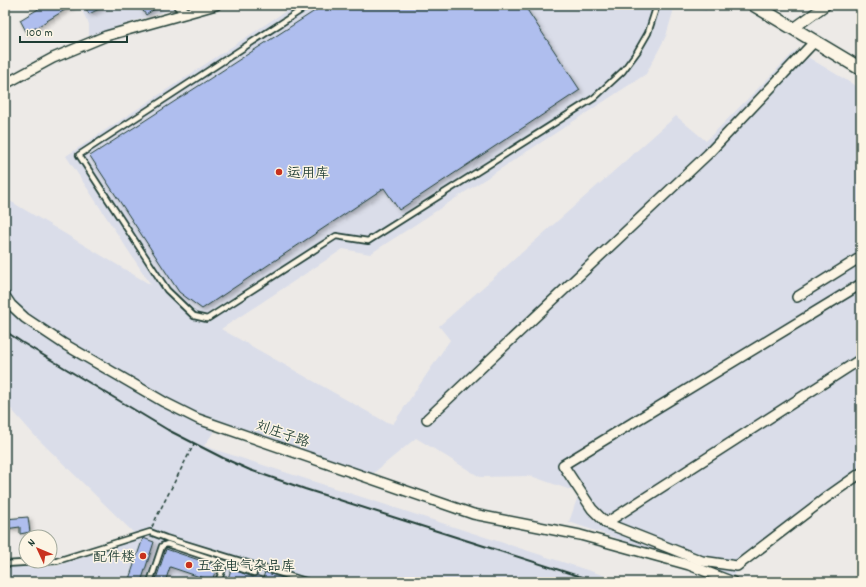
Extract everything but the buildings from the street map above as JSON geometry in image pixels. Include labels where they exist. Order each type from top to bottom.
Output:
[{"type":"street","points":[[178,5],[186,14]]},
{"type":"street","points":[[5,84],[53,58],[106,36],[216,5]]},
{"type":"street","points":[[754,5],[861,69]]},
{"type":"street","points":[[794,28],[826,5]]},
{"type":"street","points":[[427,419],[708,154],[815,41]]},
{"type":"street","points":[[797,297],[861,257]]},
{"type":"street","points":[[861,284],[563,465],[592,509],[606,523],[702,561],[737,566],[861,473]]},
{"type":"street","name":"刘庄子路","points":[[5,296],[11,305],[25,318],[64,344],[164,402],[198,419],[473,514],[580,535],[689,565],[733,582]]},
{"type":"street","points":[[606,523],[861,359]]},
{"type":"lane","points":[[309,5],[79,155],[167,290],[194,316],[207,319],[336,236],[368,241],[594,98],[623,71],[637,52],[648,33],[657,5]]},
{"type":"lane","points":[[5,564],[57,561],[150,532],[308,582]]},
{"type":"lane","points":[[150,582],[162,546],[167,544],[254,573]]},
{"type":"lane","points":[[218,582],[225,563]]},
{"type":"path","points":[[150,532],[194,444]]},
{"type":"shaded area","points":[[79,5],[190,5],[159,13],[89,36],[89,24]]},
{"type":"shaded area","points":[[295,5],[675,5],[666,36],[646,74],[370,254],[343,249],[221,329],[384,421],[393,424],[450,340],[439,326],[676,116],[706,141],[796,50],[861,89],[861,478],[731,577],[569,522],[579,493],[531,476],[480,477],[416,438],[365,480],[215,430],[204,446],[624,582],[5,582],[5,567],[18,567],[18,569],[58,569],[58,566],[139,538],[35,436],[5,402],[5,198],[151,285],[66,156]]},
{"type":"shaded area","points":[[685,5],[708,5],[706,11]]},
{"type":"railway","points":[[5,331],[168,430],[250,470],[597,582]]},
{"type":"place","name":"运用库","points":[[279,172]]},
{"type":"place","name":"配件楼","points":[[143,556]]},
{"type":"place","name":"五金电气杂品库","points":[[189,565]]}]
